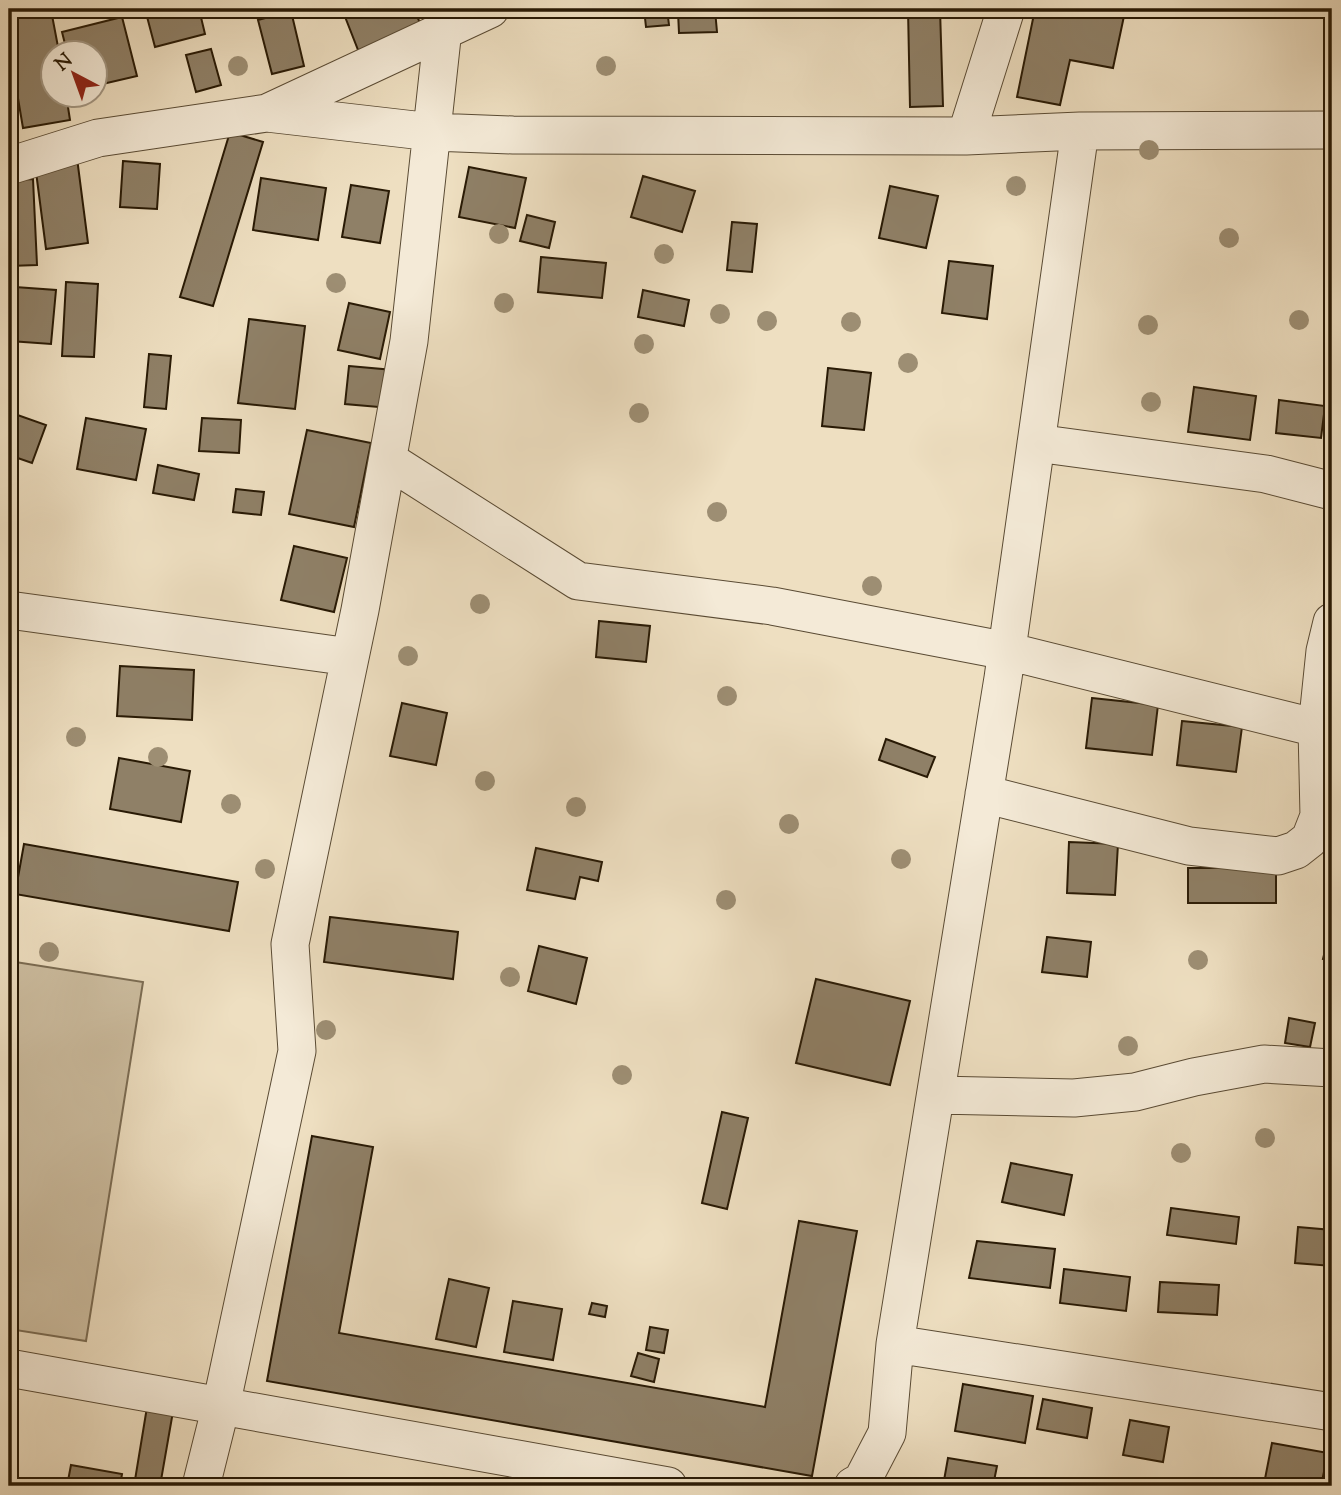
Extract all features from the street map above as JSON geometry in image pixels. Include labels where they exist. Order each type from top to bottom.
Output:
[{"type":"street","points":[[267,113],[344,79],[443,19],[490,9]]},
{"type":"street","points":[[966,136],[1006,9]]},
{"type":"street","points":[[201,1486],[221,1406],[298,1051],[290,944],[350,657],[409,341],[443,19]]},
{"type":"street","points":[[9,166],[98,138],[267,113],[432,132],[513,135],[966,136],[1080,131],[1332,130]]},
{"type":"street","points":[[853,1486],[862,1481],[887,1433],[895,1345],[1007,651],[1080,131]]},
{"type":"street","points":[[1036,443],[1266,474],[1332,491]]},
{"type":"street","points":[[388,460],[578,582],[772,606],[1007,651],[1317,728]]},
{"type":"street","points":[[9,610],[350,657]]},
{"type":"street","points":[[984,794],[1189,846],[1278,856],[1296,850],[1310,839],[1319,816],[1317,728],[1325,651],[1332,622]]},
{"type":"street","points":[[936,1095],[1074,1098],[1135,1092],[1194,1077],[1264,1064],[1332,1068]]},
{"type":"street","points":[[895,1345],[1332,1412]]},
{"type":"street","points":[[9,1368],[668,1486]]},
{"type":"shaded area","points":[[9,961],[143,982],[86,1341],[9,1329]]},
{"type":"building","points":[[145,9],[199,9],[205,34],[155,47]]},
{"type":"building","points":[[342,9],[414,9],[423,30],[360,55]]},
{"type":"building","points":[[644,9],[667,9],[669,25],[646,27]]},
{"type":"building","points":[[908,9],[940,9],[943,106],[910,107]]},
{"type":"building","points":[[1035,9],[1085,9],[1124,16],[1113,68],[1070,60],[1060,105],[1017,97]]},
{"type":"building","points":[[51,10],[56,38],[38,38],[38,108],[68,108],[70,120],[23,128],[9,45],[9,17]]},
{"type":"building","points":[[715,10],[717,32],[679,33],[678,12]]},
{"type":"building","points":[[291,11],[304,66],[272,74],[258,20]]},
{"type":"building","points":[[122,17],[137,76],[108,83],[108,38],[64,38],[62,32]]},
{"type":"building","points":[[211,49],[221,85],[196,92],[186,55]]},
{"type":"building","points":[[230,132],[263,142],[213,306],[180,297]]},
{"type":"building","points":[[77,158],[88,243],[46,249],[35,164]]},
{"type":"building","points":[[123,161],[160,164],[157,209],[120,207]]},
{"type":"building","points":[[469,167],[526,178],[515,228],[459,217]]},
{"type":"building","points":[[643,176],[695,191],[682,232],[631,217]]},
{"type":"building","points":[[261,178],[326,188],[318,240],[253,230]]},
{"type":"building","points":[[33,179],[37,265],[9,266],[9,180]]},
{"type":"building","points":[[351,185],[389,191],[380,243],[342,237]]},
{"type":"building","points":[[890,186],[938,196],[926,248],[879,238]]},
{"type":"building","points":[[527,215],[555,222],[549,248],[520,241]]},
{"type":"building","points":[[732,222],[757,224],[752,272],[727,270]]},
{"type":"building","points":[[541,257],[606,263],[602,298],[538,292]]},
{"type":"building","points":[[949,261],[993,266],[987,319],[942,313]]},
{"type":"building","points":[[66,282],[98,284],[94,357],[62,356]]},
{"type":"building","points":[[15,287],[56,290],[51,344],[10,341]]},
{"type":"building","points":[[643,290],[689,300],[684,326],[638,317]]},
{"type":"building","points":[[349,303],[390,312],[380,359],[338,350]]},
{"type":"building","points":[[249,319],[305,326],[295,409],[238,403]]},
{"type":"building","points":[[149,354],[171,356],[166,409],[144,407]]},
{"type":"building","points":[[349,366],[393,370],[390,408],[345,404]]},
{"type":"building","points":[[828,368],[871,373],[864,430],[822,426]]},
{"type":"building","points":[[1194,387],[1256,396],[1250,440],[1188,432]]},
{"type":"building","points":[[1279,400],[1325,406],[1321,438],[1276,433]]},
{"type":"building","points":[[9,412],[46,425],[32,463],[9,455]]},
{"type":"building","points":[[86,418],[146,429],[136,480],[77,469]]},
{"type":"building","points":[[202,418],[241,420],[239,453],[199,451]]},
{"type":"building","points":[[307,430],[371,443],[354,527],[289,514]]},
{"type":"building","points":[[158,465],[199,474],[194,500],[153,493]]},
{"type":"building","points":[[236,489],[264,492],[261,515],[233,512]]},
{"type":"building","points":[[294,546],[347,558],[334,612],[281,600]]},
{"type":"building","points":[[599,621],[650,626],[646,662],[596,657]]},
{"type":"building","points":[[120,666],[194,670],[192,720],[117,716]]},
{"type":"building","points":[[1092,698],[1158,705],[1152,755],[1086,748]]},
{"type":"building","points":[[402,703],[447,713],[436,765],[390,756]]},
{"type":"building","points":[[1182,721],[1242,727],[1236,772],[1177,765]]},
{"type":"building","points":[[886,739],[935,757],[927,777],[879,760]]},
{"type":"building","points":[[119,758],[190,771],[181,822],[110,809]]},
{"type":"building","points":[[1069,842],[1118,844],[1115,895],[1067,893]]},
{"type":"building","points":[[24,844],[238,882],[229,931],[15,894]]},
{"type":"building","points":[[536,848],[602,862],[598,881],[580,877],[575,899],[527,890]]},
{"type":"building","points":[[1188,868],[1276,868],[1276,903],[1188,903]]},
{"type":"building","points":[[330,917],[458,932],[453,979],[324,962]]},
{"type":"building","points":[[1047,937],[1091,942],[1087,977],[1042,972]]},
{"type":"building","points":[[1328,939],[1332,940],[1332,961],[1323,959]]},
{"type":"building","points":[[539,946],[587,958],[576,1004],[528,991]]},
{"type":"building","points":[[816,979],[910,1001],[890,1085],[796,1063]]},
{"type":"building","points":[[1289,1018],[1315,1023],[1310,1047],[1285,1043]]},
{"type":"building","points":[[722,1112],[748,1118],[727,1209],[702,1203]]},
{"type":"building","points":[[312,1136],[373,1147],[339,1333],[765,1407],[799,1221],[857,1231],[812,1476],[267,1381]]},
{"type":"building","points":[[1011,1163],[1072,1175],[1064,1215],[1002,1202]]},
{"type":"building","points":[[1171,1208],[1239,1217],[1236,1244],[1167,1235]]},
{"type":"building","points":[[1298,1227],[1332,1230],[1332,1266],[1295,1263]]},
{"type":"building","points":[[977,1241],[1055,1249],[1050,1288],[969,1278]]},
{"type":"building","points":[[1064,1269],[1130,1277],[1126,1311],[1060,1303]]},
{"type":"building","points":[[449,1279],[489,1288],[476,1347],[436,1339]]},
{"type":"building","points":[[1160,1282],[1219,1285],[1217,1315],[1158,1312]]},
{"type":"building","points":[[513,1301],[562,1309],[553,1360],[504,1352]]},
{"type":"building","points":[[592,1303],[607,1306],[605,1317],[589,1314]]},
{"type":"building","points":[[650,1327],[668,1330],[664,1353],[646,1350]]},
{"type":"building","points":[[638,1353],[659,1359],[654,1382],[631,1376]]},
{"type":"building","points":[[963,1384],[1033,1396],[1025,1443],[955,1431]]},
{"type":"building","points":[[149,1395],[175,1400],[160,1486],[134,1486]]},
{"type":"building","points":[[1043,1399],[1092,1408],[1087,1438],[1037,1429]]},
{"type":"building","points":[[1130,1420],[1169,1427],[1163,1462],[1123,1455]]},
{"type":"building","points":[[1272,1443],[1328,1453],[1321,1486],[1264,1484]]},
{"type":"building","points":[[948,1458],[997,1466],[993,1486],[943,1486]]},
{"type":"building","points":[[71,1465],[122,1474],[120,1486],[67,1486]]}]
